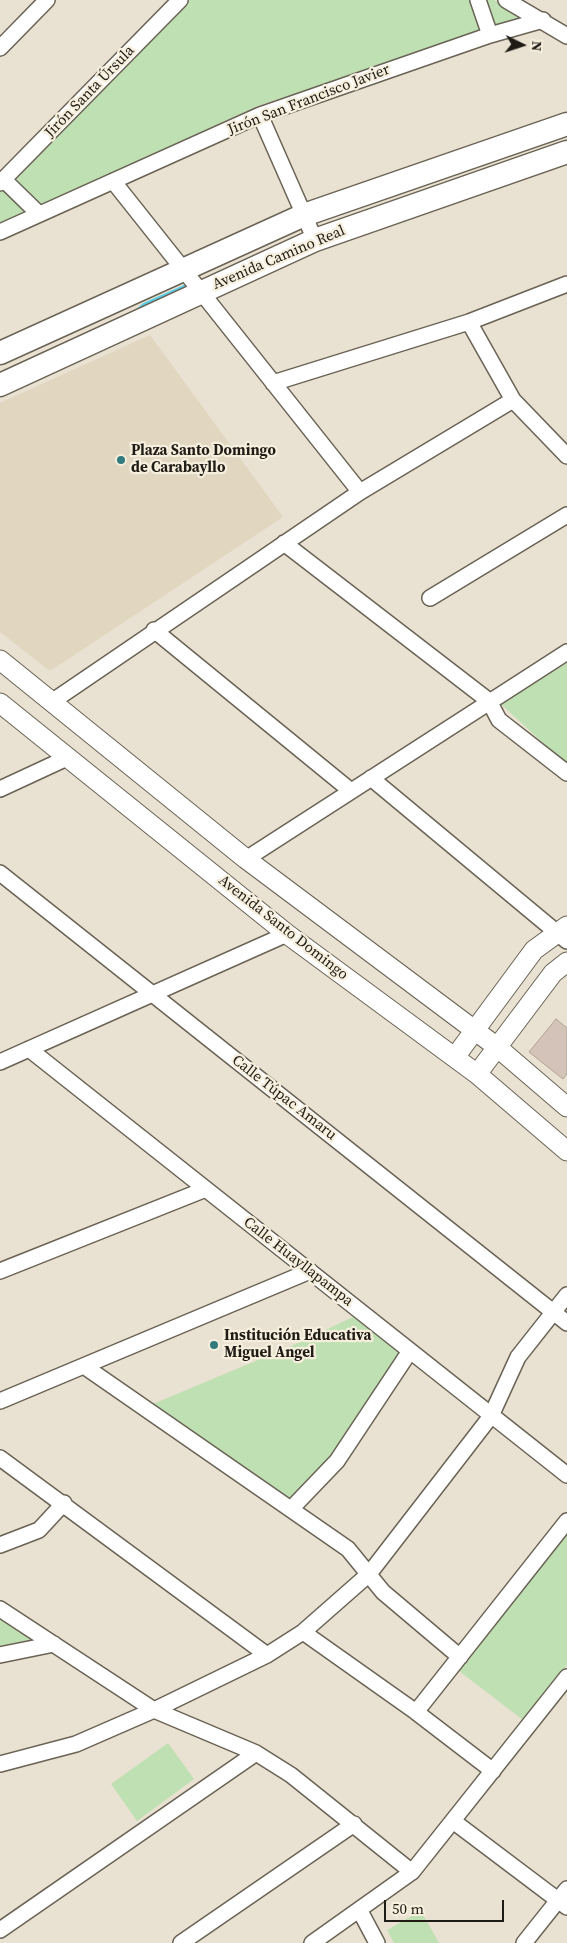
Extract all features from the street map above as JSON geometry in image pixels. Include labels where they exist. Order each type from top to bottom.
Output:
[{"type":"main road","name":"Avenida Camino Real","points":[[0,352],[304,215],[567,124]]},
{"type":"main road","name":"Avenida Camino Real","points":[[0,385],[315,240],[567,152]]},
{"type":"street","points":[[0,48],[47,0]]},
{"type":"street","name":"Jirón Santa Úrsula","points":[[2,181],[180,0]]},
{"type":"street","points":[[478,0],[490,35]]},
{"type":"street","points":[[506,0],[567,36]]},
{"type":"street","name":"Jirón San Francisco Javier","points":[[0,232],[260,115],[490,35],[542,20]]},
{"type":"street","points":[[260,115],[315,240]]},
{"type":"street","points":[[2,181],[39,214]]},
{"type":"street","points":[[113,181],[360,492]]},
{"type":"street","points":[[273,383],[469,322],[567,284]]},
{"type":"street","points":[[469,322],[513,400],[567,456]]},
{"type":"street","points":[[53,701],[154,630],[360,492],[513,400]]},
{"type":"street","points":[[430,598],[567,516]]},
{"type":"street","points":[[284,543],[489,701],[499,720],[567,773]]},
{"type":"street","points":[[154,630],[351,791]]},
{"type":"street","points":[[246,859],[567,652]]},
{"type":"street","points":[[0,660],[246,859],[497,1047],[567,1107]]},
{"type":"street","name":"Avenida Santo Domingo","points":[[0,703],[287,934],[477,1074],[567,1151]]},
{"type":"street","points":[[0,790],[69,757]]},
{"type":"street","points":[[371,778],[563,933],[534,950],[454,1057]]},
{"type":"street","name":"Calle Túpac Amaru","points":[[0,873],[567,1323]]},
{"type":"street","points":[[0,1062],[154,995],[287,934]]},
{"type":"street","points":[[477,1074],[553,974],[567,962]]},
{"type":"street","name":"Calle Huayllapampa","points":[[29,1049],[567,1475]]},
{"type":"street","points":[[0,1271],[206,1189]]},
{"type":"street","points":[[0,1401],[310,1271]]},
{"type":"street","points":[[0,1764],[76,1744],[154,1710],[267,1655],[303,1632],[369,1574],[491,1416],[518,1357],[567,1294]]},
{"type":"street","points":[[291,1509],[337,1461],[410,1351]]},
{"type":"street","points":[[84,1366],[348,1549],[383,1592],[460,1657]]},
{"type":"street","points":[[0,1458],[64,1503],[267,1655]]},
{"type":"street","points":[[0,1545],[39,1530],[64,1503]]},
{"type":"street","points":[[416,1712],[567,1521]]},
{"type":"street","points":[[0,1608],[154,1710],[256,1753],[291,1775],[412,1872]]},
{"type":"street","points":[[303,1632],[416,1712],[492,1771]]},
{"type":"street","points":[[0,1655],[54,1644]]},
{"type":"street","points":[[312,1943],[360,1911],[412,1872],[567,1677]]},
{"type":"street","points":[[0,1930],[256,1753]]},
{"type":"street","points":[[453,1821],[564,1899],[524,1943]]},
{"type":"street","points":[[181,1943],[354,1824]]},
{"type":"street","points":[[360,1911],[377,1943]]},
{"type":"shaded area","name":"Plaza Santo Domingo de Carabayllo","points":[[150,335],[283,517],[50,671],[0,632],[0,403]]},
{"type":"green space","points":[[189,0],[494,0],[529,18],[260,105],[0,224],[0,191]]},
{"type":"green space","points":[[567,663],[567,765],[501,704]]},
{"type":"green space","points":[[353,1317],[399,1352],[332,1457],[291,1499],[153,1404],[289,1347]]},
{"type":"green space","points":[[567,1528],[567,1665],[523,1720],[459,1671]]},
{"type":"green space","points":[[0,1617],[38,1642],[0,1649]]},
{"type":"green space","points":[[168,1743],[194,1779],[137,1821],[111,1784]]},
{"type":"green space","points":[[421,1911],[439,1943],[394,1943],[387,1930]]},
{"type":"building","points":[[556,1019],[567,1028],[567,1074],[563,1079],[529,1052]]},
{"type":"waterway","points":[[139,310],[145,305],[192,284]]},
{"type":"place","name":"Plaza Santo Domingo de Carabayllo","points":[[121,460]]},
{"type":"place","name":"Institución Educativa Miguel Angel","points":[[214,1345]]}]
